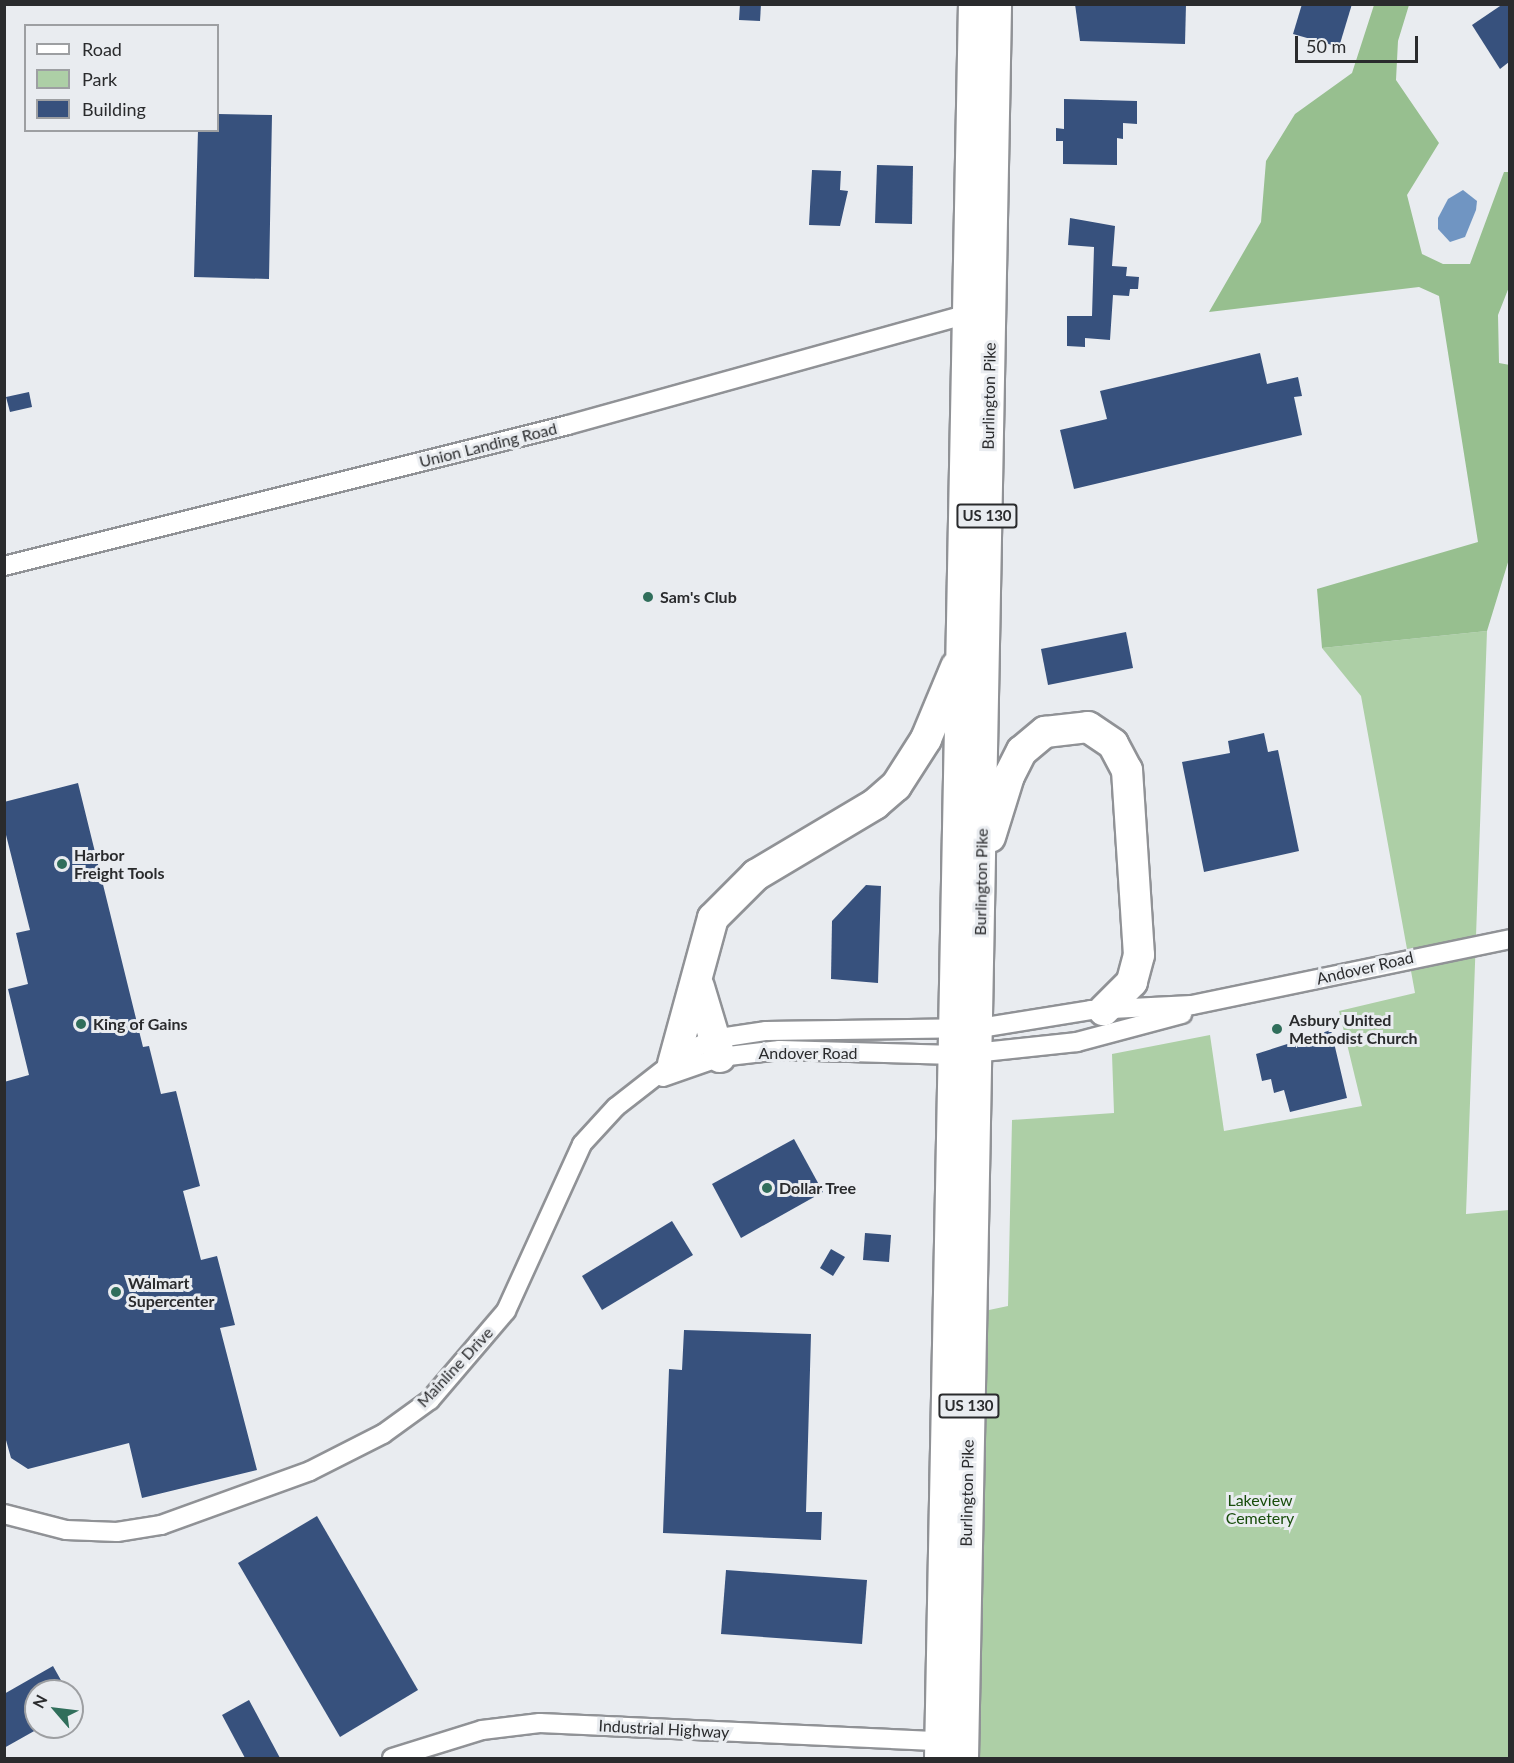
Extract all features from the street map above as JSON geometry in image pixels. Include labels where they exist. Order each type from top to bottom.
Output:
[{"type":"highway","name":"Burlington Pike","points":[[947,1753],[967,1041],[963,650],[974,4]]},
{"type":"highway","name":"Burlington Pike","points":[[967,1041],[981,869],[996,4]]},
{"type":"highway","points":[[663,1072],[688,1022],[696,976],[713,918],[732,893],[896,786],[926,739],[963,650]]},
{"type":"highway","points":[[981,869],[1022,751],[1045,732],[1065,726],[1088,727],[1113,744],[1127,770],[1139,955],[1132,982],[1104,1010]]},
{"type":"highway","points":[[696,976],[716,1048]]},
{"type":"street","name":"Union Landing Road","points":[[4,566],[568,425],[969,314]]},
{"type":"street","name":"Andover Road","points":[[663,1072],[716,1048],[766,1031],[967,1041],[1077,1042],[1222,1001],[1509,939]]},
{"type":"street","name":"Andover Road","points":[[663,1072],[716,1048],[780,1050],[967,1041],[1104,1010],[1222,1001]]},
{"type":"street","name":"Mainline Drive","points":[[4,1514],[66,1530],[117,1532],[161,1526],[310,1471],[383,1434],[430,1400],[506,1311],[582,1144],[616,1107],[663,1072]]},
{"type":"street","name":"Industrial Highway","points":[[392,1758],[482,1730],[540,1723],[947,1753]]},
{"type":"green space","points":[[1374,5],[1409,5],[1398,41],[1396,80],[1439,143],[1407,195],[1422,254],[1443,264],[1470,264],[1504,172],[1509,172],[1509,287],[1498,315],[1499,363],[1510,365],[1509,559],[1487,631],[1322,648],[1317,589],[1478,542],[1439,296],[1419,287],[1209,312],[1261,222],[1266,161],[1295,114],[1352,73]]},
{"type":"green space","name":"Lakeview Cemetery","points":[[1487,631],[1466,1214],[1509,1210],[1509,1758],[963,1758],[970,1314],[1008,1306],[1012,1120],[1114,1113],[1112,1054],[1210,1035],[1224,1131],[1362,1106],[1339,1011],[1415,993],[1361,696],[1322,648]]},
{"type":"water","points":[[1463,190],[1477,201],[1476,210],[1465,237],[1450,242],[1438,229],[1438,218],[1448,199]]},
{"type":"building","points":[[740,4],[761,4],[760,21],[739,20]]},
{"type":"building","points":[[1075,4],[1186,4],[1185,44],[1080,41]]},
{"type":"building","points":[[1302,4],[1352,4],[1339,47],[1293,34]]},
{"type":"building","points":[[1503,4],[1509,4],[1509,62],[1500,69],[1472,25]]},
{"type":"building","points":[[1064,99],[1137,101],[1137,124],[1123,123],[1123,139],[1117,138],[1117,165],[1063,164],[1063,141],[1056,141],[1056,128],[1064,129]]},
{"type":"building","points":[[219,114],[272,115],[269,279],[194,277],[198,132],[219,132]]},
{"type":"building","points":[[877,165],[913,166],[912,224],[875,223]]},
{"type":"building","points":[[812,170],[841,171],[840,190],[848,191],[840,226],[809,225]]},
{"type":"building","points":[[1070,218],[1115,226],[1112,266],[1127,267],[1126,276],[1139,277],[1138,289],[1130,289],[1129,296],[1113,295],[1110,340],[1085,338],[1085,347],[1067,346],[1067,316],[1092,316],[1094,247],[1068,245]]},
{"type":"building","points":[[1260,353],[1267,384],[1298,377],[1302,396],[1294,397],[1302,435],[1074,489],[1060,430],[1107,419],[1100,391]]},
{"type":"building","points":[[29,392],[32,407],[10,412],[6,397]]},
{"type":"building","points":[[1126,632],[1133,668],[1048,685],[1041,649]]},
{"type":"building","points":[[1264,733],[1268,752],[1278,750],[1299,851],[1204,872],[1182,762],[1230,753],[1228,741]]},
{"type":"building","name":"Walmart Supercenter","points":[[78,783],[143,1047],[149,1046],[161,1094],[176,1091],[200,1186],[183,1191],[201,1260],[217,1256],[235,1325],[220,1328],[257,1470],[142,1498],[129,1443],[28,1469],[11,1458],[4,1433],[4,1082],[29,1075],[8,989],[28,984],[16,933],[30,930],[4,827],[4,802]]},
{"type":"building","points":[[866,885],[881,886],[878,983],[831,979],[832,921]]},
{"type":"building","points":[[1331,1030],[1347,1098],[1290,1112],[1284,1090],[1274,1093],[1271,1079],[1262,1081],[1256,1054]]},
{"type":"building","name":"Dollar Tree","points":[[794,1139],[823,1192],[741,1238],[712,1184]]},
{"type":"building","points":[[672,1221],[693,1255],[602,1310],[582,1276]]},
{"type":"building","points":[[865,1233],[891,1235],[889,1262],[863,1260]]},
{"type":"building","points":[[831,1249],[845,1257],[833,1276],[820,1268]]},
{"type":"building","points":[[684,1330],[811,1334],[806,1512],[822,1512],[821,1540],[663,1533],[669,1369],[682,1370]]},
{"type":"building","points":[[317,1516],[418,1690],[340,1737],[238,1563]]},
{"type":"building","points":[[726,1570],[867,1580],[862,1644],[721,1634]]},
{"type":"building","points":[[53,1666],[60,1679],[30,1679]]},
{"type":"building","points":[[24,1683],[24,1737],[4,1748],[4,1694]]},
{"type":"building","points":[[249,1700],[280,1758],[245,1758],[222,1715]]},
{"type":"place","name":"Sam's Club","points":[[648,597]]},
{"type":"place","name":"Harbor Freight Tools","points":[[62,864]]},
{"type":"place","name":"King of Gains","points":[[81,1024]]},
{"type":"place","name":"Asbury United Methodist Church","points":[[1277,1029]]},
{"type":"place","name":"Dollar Tree","points":[[767,1188]]},
{"type":"place","name":"Walmart Supercenter","points":[[116,1292]]}]
